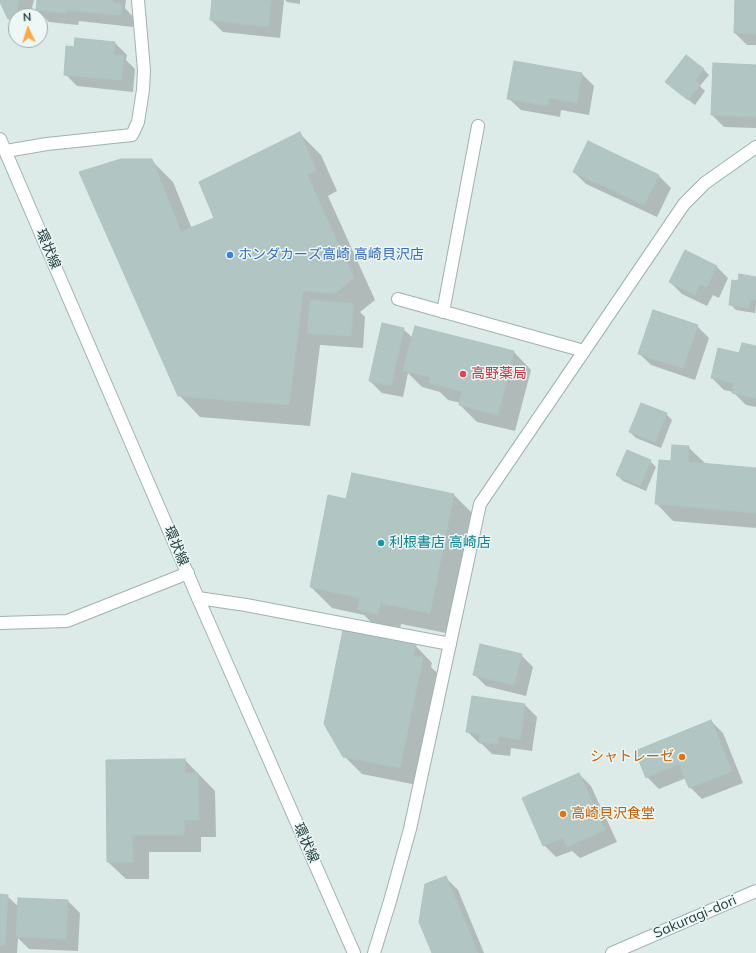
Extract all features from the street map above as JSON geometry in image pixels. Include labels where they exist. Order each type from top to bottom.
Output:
[{"type":"street","points":[[6,151],[46,144],[132,134],[138,122],[143,90],[144,70],[138,0]]},
{"type":"street","points":[[443,312],[478,126]]},
{"type":"street","name":"環状線","points":[[0,139],[198,598],[354,953]]},
{"type":"street","points":[[374,953],[410,829],[480,504],[684,204],[705,183],[756,147]]},
{"type":"street","points":[[398,299],[584,351]]},
{"type":"street","points":[[0,622],[67,621],[188,573]]},
{"type":"street","points":[[198,598],[246,605],[450,644]]},
{"type":"street","name":"Sakuragi-dori","points":[[612,953],[756,891]]},
{"type":"building","points":[[0,0],[19,0],[17,8],[8,8],[8,19]]},
{"type":"building","points":[[37,0],[113,0],[113,3],[122,4],[121,15],[67,10],[67,13],[48,11],[48,8],[36,8]]},
{"type":"building","points":[[212,0],[271,0],[268,27],[210,20]]},
{"type":"building","points":[[735,0],[756,0],[756,34],[734,33]]},
{"type":"building","points":[[75,38],[115,42],[114,55],[124,56],[121,80],[64,75],[66,46],[74,47]]},
{"type":"building","points":[[686,55],[704,69],[695,81],[700,85],[688,100],[665,82]]},
{"type":"building","points":[[514,61],[582,73],[577,103],[549,98],[548,106],[507,99]]},
{"type":"building","points":[[713,63],[756,65],[756,117],[711,115]]},
{"type":"building","name":"ホンダカーズ高崎 高崎貝沢店","points":[[300,132],[316,170],[307,175],[354,278],[335,293],[303,291],[289,405],[178,396],[79,172],[121,159],[152,159],[181,232],[214,218],[199,182]]},
{"type":"building","points":[[588,141],[659,175],[644,205],[573,172]]},
{"type":"building","points":[[685,250],[717,266],[707,287],[700,284],[695,295],[669,282]]},
{"type":"building","points":[[739,274],[756,277],[756,300],[750,299],[749,308],[729,305],[732,280],[738,281]]},
{"type":"building","points":[[310,300],[353,304],[351,336],[307,333]]},
{"type":"building","points":[[653,310],[698,325],[683,368],[638,354]]},
{"type":"building","points":[[382,323],[404,328],[391,386],[369,381]]},
{"type":"building","name":"高野薬局","points":[[415,326],[514,351],[498,415],[459,405],[462,391],[429,383],[430,377],[403,370]]},
{"type":"building","points":[[742,343],[756,346],[756,398],[732,393],[734,383],[711,378],[718,348],[739,353]]},
{"type":"building","points":[[641,403],[667,413],[655,442],[629,432]]},
{"type":"building","points":[[672,445],[689,446],[688,462],[756,468],[756,513],[655,504],[659,460],[671,461]]},
{"type":"building","points":[[627,450],[651,460],[640,486],[616,475]]},
{"type":"building","name":"利根書店 高崎店","points":[[352,473],[454,494],[430,613],[380,603],[378,614],[358,610],[360,598],[310,587],[328,495],[346,499]]},
{"type":"building","points":[[343,630],[416,645],[413,656],[423,657],[400,768],[343,757],[324,724]]},
{"type":"building","points":[[480,644],[522,654],[514,685],[473,675]]},
{"type":"building","points":[[472,696],[525,704],[520,740],[499,736],[498,744],[479,742],[480,734],[466,732]]},
{"type":"building","name":"シャトレーゼ","points":[[711,720],[732,771],[689,788],[679,764],[646,778],[635,751]]},
{"type":"building","points":[[185,759],[185,773],[198,773],[199,820],[184,820],[184,835],[132,835],[133,862],[107,862],[106,760]]},
{"type":"building","name":"高崎貝沢食堂","points":[[579,773],[605,830],[567,847],[563,838],[543,846],[522,798]]},
{"type":"building","points":[[446,876],[478,953],[432,953],[419,922],[425,884]]},
{"type":"building","points":[[0,894],[8,895],[5,945],[0,945]]},
{"type":"building","points":[[18,898],[68,900],[66,939],[16,937]]},
{"type":"place","name":"ホンダカーズ高崎 高崎貝沢店","points":[[230,255]]},
{"type":"place","name":"高野薬局","points":[[463,374]]},
{"type":"place","name":"利根書店 高崎店","points":[[381,543]]},
{"type":"place","name":"シャトレーゼ","points":[[682,757]]},
{"type":"place","name":"高崎貝沢食堂","points":[[563,814]]}]
